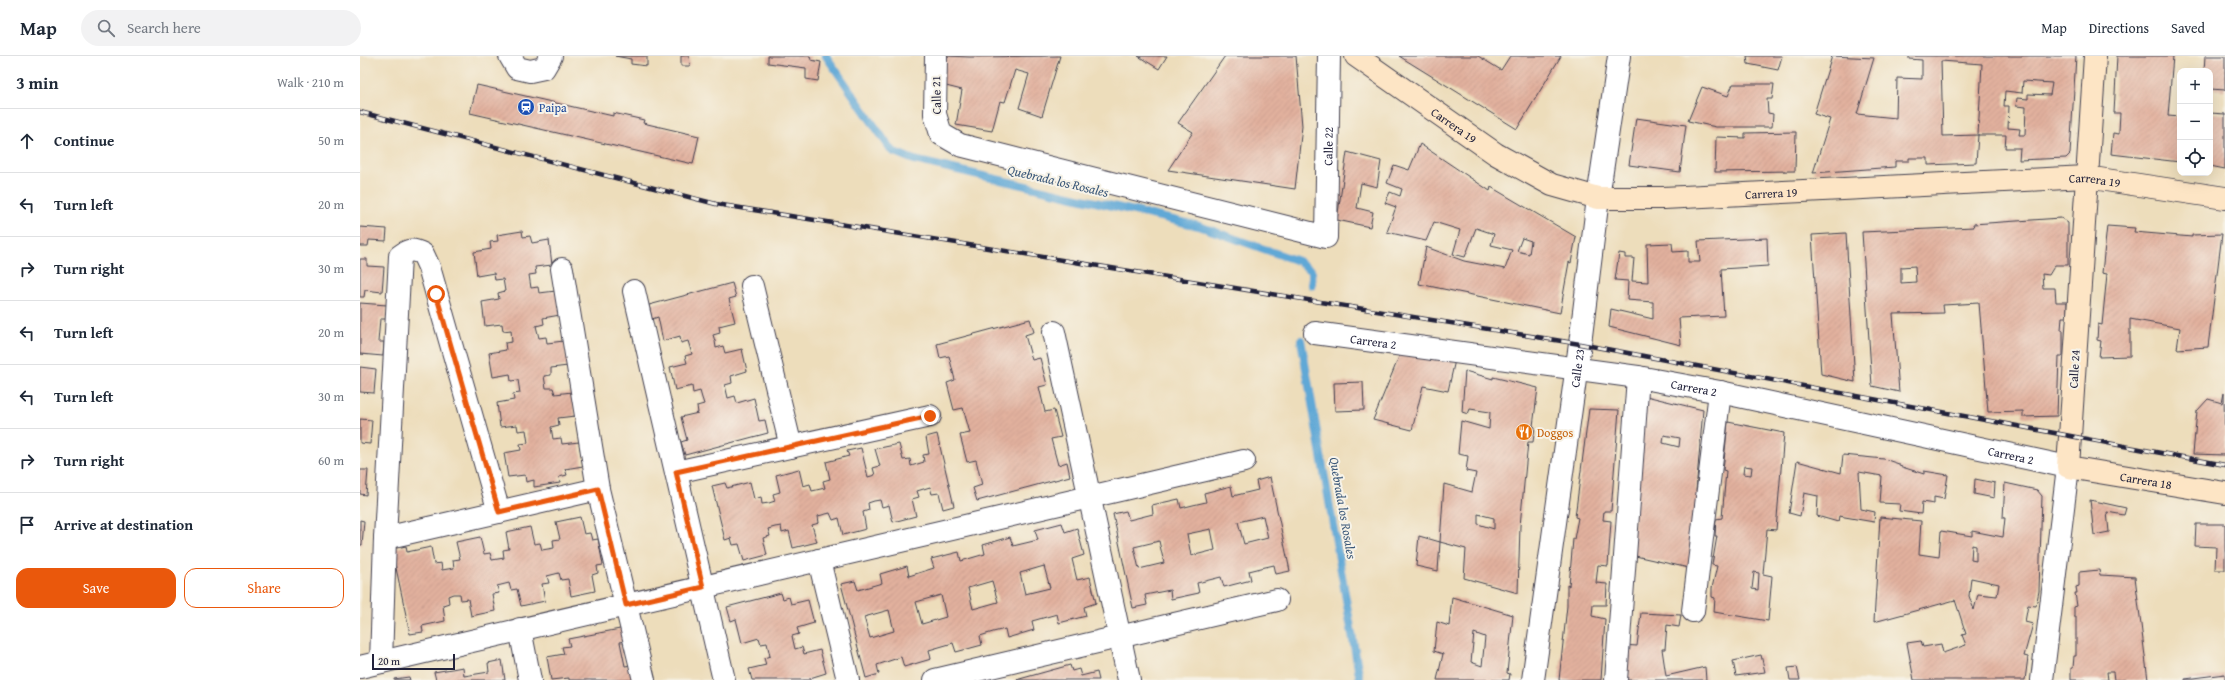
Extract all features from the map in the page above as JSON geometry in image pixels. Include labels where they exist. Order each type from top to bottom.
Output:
[{"type":"street","points":[[510,56],[516,68],[530,71],[544,68],[550,56]]},
{"type":"street","name":"Calle 21","points":[[936,56],[935,114],[941,134],[960,145],[1326,237]]},
{"type":"street","name":"Calle 22","points":[[1326,237],[1329,56]]},
{"type":"street","name":"Carrera 19","points":[[1356,56],[1496,154],[1552,185],[1598,198],[1663,198],[2086,177],[2225,198]]},
{"type":"street","name":"Calle 23","points":[[1533,680],[1577,368],[1598,198],[1619,56]]},
{"type":"street","name":"Calle 24","points":[[2042,680],[2068,467],[2095,56]]},
{"type":"street","points":[[381,662],[385,538],[400,256],[407,250],[414,249],[423,254],[429,267],[499,512]]},
{"type":"street","points":[[562,269],[598,489],[644,680]]},
{"type":"street","points":[[752,286],[791,447]]},
{"type":"street","points":[[634,291],[724,680]]},
{"type":"street","points":[[1054,332],[1129,680]]},
{"type":"street","name":"Carrera 2","points":[[1315,333],[1638,377],[1720,392],[2068,467]]},
{"type":"street","points":[[1616,680],[1638,377]]},
{"type":"street","points":[[1693,612],[1720,392]]},
{"type":"street","points":[[676,472],[930,416]]},
{"type":"street","points":[[360,667],[1244,461]]},
{"type":"street","name":"Carrera 18","points":[[2068,467],[2225,493]]},
{"type":"street","points":[[385,538],[598,489]]},
{"type":"street","points":[[819,560],[848,680]]},
{"type":"street","points":[[935,680],[994,673],[1119,637],[1277,600]]},
{"type":"street","points":[[520,629],[530,680]]},
{"type":"building","points":[[615,56],[647,56],[647,66],[631,64],[631,59]]},
{"type":"building","points":[[681,56],[689,56],[690,66],[681,66]]},
{"type":"building","points":[[768,56],[810,56],[811,60],[821,62],[818,81],[806,79],[806,68],[768,63]]},
{"type":"building","points":[[946,56],[1060,56],[1042,116],[1019,108],[1029,74],[1015,70],[1005,102],[1000,101],[992,131],[956,125],[962,90],[942,85]]},
{"type":"building","points":[[1138,56],[1167,56],[1159,69]]},
{"type":"building","points":[[1225,56],[1296,56],[1302,126],[1295,189],[1168,170],[1193,132],[1178,123]]},
{"type":"building","points":[[1399,56],[1478,56],[1501,70],[1510,56],[1561,56],[1517,129]]},
{"type":"building","points":[[1747,56],[1782,56],[1778,70],[1748,64]]},
{"type":"building","points":[[1832,56],[1874,58],[1857,114],[1896,118],[1897,78],[1922,79],[1922,60],[1909,59],[1909,56],[2076,56],[2070,154],[2066,158],[2019,160],[2020,148],[2005,148],[2006,135],[1978,135],[1976,163],[1928,165],[1928,158],[1909,158],[1909,161],[1895,161],[1895,167],[1813,173],[1830,119],[1814,114]],"holes":[[[1941,61],[1982,64],[1978,135],[1943,136]],[[2023,81],[2052,83],[2050,95],[2028,94],[2028,99],[2017,98],[2016,106],[2026,107],[2025,135],[2019,135],[2020,129],[2008,128],[2009,106],[2004,106],[2005,91],[2022,93]]]},
{"type":"building","points":[[2117,56],[2173,56],[2168,116],[2177,117],[2177,162],[2111,154],[2113,133],[2119,134],[2120,113],[2114,113]]},
{"type":"building","points":[[2205,56],[2225,56],[2225,90],[2213,89],[2213,68],[2204,68]]},
{"type":"building","points":[[1733,84],[1774,84],[1772,99],[1767,99],[1768,113],[1773,114],[1772,127],[1716,127],[1688,121],[1702,87],[1728,96]]},
{"type":"building","points":[[477,85],[613,116],[613,113],[644,120],[643,123],[699,136],[693,164],[470,113]]},
{"type":"building","points":[[2213,113],[2225,114],[2225,169],[2213,167]]},
{"type":"building","points":[[1636,118],[1686,125],[1680,172],[1629,165]]},
{"type":"building","points":[[1796,132],[1795,171],[1715,172],[1716,137],[1745,138],[1745,133]]},
{"type":"building","points":[[1420,144],[1490,191],[1491,187],[1576,237],[1571,263],[1569,262],[1560,313],[1419,284],[1426,247],[1464,261],[1505,269],[1512,250],[1491,245],[1494,234],[1476,228],[1465,257],[1453,254],[1460,230],[1434,222],[1426,241],[1387,232],[1396,207],[1385,203],[1390,192],[1400,196],[1402,189],[1387,183],[1394,165],[1409,170]],"holes":[[[1522,238],[1531,241],[1529,254],[1517,251]]]},
{"type":"building","points":[[1347,152],[1381,161],[1377,187],[1361,183],[1357,208],[1373,212],[1370,227],[1337,220]]},
{"type":"building","points":[[2061,218],[2068,223],[2068,265],[2055,265],[2049,275],[2042,274],[2043,288],[2055,288],[2056,302],[2067,302],[2067,317],[2062,317],[2061,330],[2063,330],[2063,356],[2059,356],[2057,416],[2023,417],[2023,411],[1988,412],[1979,303],[1943,305],[1944,313],[1893,314],[1899,392],[1872,386],[1862,232],[1974,227],[1973,224]],"holes":[[[1915,266],[1916,282],[1901,283],[1901,267]]]},
{"type":"building","points":[[2107,226],[2135,228],[2134,232],[2192,237],[2192,235],[2222,234],[2208,347],[2177,349],[2180,328],[2130,319],[2130,356],[2099,357],[2101,341],[2097,340],[2098,324],[2102,325],[2107,274],[2102,273]]},
{"type":"building","points":[[360,227],[387,229],[386,241],[369,240],[368,246],[360,246]]},
{"type":"building","points":[[522,231],[523,237],[530,236],[532,243],[549,240],[552,265],[535,267],[536,274],[529,275],[531,288],[538,287],[539,293],[556,291],[560,315],[543,318],[544,324],[536,326],[539,338],[546,337],[547,343],[564,341],[568,366],[551,368],[551,375],[544,376],[546,388],[553,388],[555,394],[572,392],[575,416],[558,418],[559,425],[551,427],[553,439],[561,438],[562,444],[579,442],[583,466],[565,469],[567,475],[559,477],[560,483],[534,487],[534,480],[526,482],[525,475],[508,477],[504,453],[521,450],[520,444],[528,443],[526,430],[518,431],[517,425],[500,427],[497,403],[514,400],[513,394],[520,393],[518,380],[511,381],[510,374],[493,377],[489,353],[506,350],[505,343],[512,342],[511,330],[503,331],[502,324],[485,326],[482,302],[499,299],[498,293],[505,291],[503,279],[495,280],[494,273],[477,276],[474,252],[491,249],[490,242],[498,241],[497,235]]},
{"type":"building","points":[[1846,233],[1855,382],[1821,374],[1812,235]]},
{"type":"building","points":[[1767,238],[1768,266],[1721,269],[1724,316],[1679,318],[1681,345],[1609,327],[1611,309],[1653,319],[1653,302],[1627,300],[1628,281],[1615,280],[1619,253],[1625,254],[1625,258],[1634,258],[1632,281],[1648,282],[1647,244],[1672,243],[1673,252],[1688,251],[1688,262],[1700,262],[1698,241]]},
{"type":"building","points":[[360,259],[367,259],[367,266],[384,267],[382,292],[365,290],[364,297],[360,297]]},
{"type":"building","points":[[732,283],[736,297],[729,299],[735,322],[719,326],[720,333],[713,335],[716,348],[723,346],[725,353],[742,349],[747,371],[731,376],[732,383],[725,385],[728,398],[735,396],[737,403],[754,398],[759,421],[765,420],[768,433],[685,455],[681,442],[687,440],[681,417],[698,413],[697,406],[704,404],[700,391],[693,393],[692,386],[675,390],[670,367],[687,363],[685,356],[692,354],[688,341],[681,343],[680,336],[663,341],[658,317],[652,319],[649,305]]},
{"type":"building","points":[[360,303],[387,305],[386,319],[380,319],[378,342],[384,342],[383,356],[360,354]]},
{"type":"building","points":[[1030,319],[1034,332],[1025,335],[1032,360],[1040,358],[1047,385],[1039,387],[1045,412],[1054,410],[1061,437],[1051,439],[1058,465],[1067,462],[1070,476],[977,501],[973,488],[982,485],[976,460],[967,462],[960,435],[970,433],[963,408],[954,410],[947,383],[955,380],[949,356],[940,358],[937,344]]},
{"type":"building","points":[[1403,347],[1455,360],[1448,391],[1423,386],[1412,430],[1373,420]]},
{"type":"building","points":[[360,367],[376,369],[374,393],[360,392]]},
{"type":"building","points":[[1465,371],[1493,379],[1493,377],[1538,388],[1533,426],[1535,427],[1533,442],[1528,442],[1520,526],[1518,593],[1464,578],[1466,549],[1440,542],[1444,484],[1472,492],[1476,473],[1466,471],[1468,456],[1458,454],[1461,421],[1489,429],[1490,412],[1470,409],[1468,414],[1462,412]],"holes":[[[1478,514],[1494,518],[1494,529],[1478,524]]]},
{"type":"building","points":[[1363,382],[1364,410],[1335,411],[1334,383]]},
{"type":"building","points":[[2224,393],[2225,455],[2193,454],[2197,411],[2208,399],[2222,403]]},
{"type":"building","points":[[1646,396],[1703,410],[1696,491],[1699,491],[1689,568],[1631,555]],"holes":[[[1664,435],[1680,438],[1679,447],[1663,443]]]},
{"type":"building","points":[[1589,409],[1619,410],[1611,511],[1604,511],[1603,520],[1611,521],[1608,566],[1598,565],[1596,583],[1607,584],[1606,605],[1593,605],[1592,616],[1605,619],[1601,680],[1559,680],[1567,606],[1567,585],[1569,586],[1573,539],[1578,518],[1575,517]]},
{"type":"building","points":[[360,419],[372,420],[370,444],[360,443]]},
{"type":"building","points":[[1728,422],[1784,433],[1776,530],[1767,529],[1763,574],[1772,576],[1768,621],[1714,612],[1715,598],[1712,597],[1712,588],[1717,566],[1712,565],[1717,536],[1715,536],[1716,519],[1722,518],[1726,471],[1723,470]],"holes":[[[1744,466],[1752,467],[1751,475],[1743,474]],[[1754,572],[1759,573],[1758,590],[1752,589]]]},
{"type":"building","points":[[937,434],[954,506],[943,509],[939,493],[932,494],[930,487],[917,491],[919,497],[912,499],[916,516],[893,522],[889,505],[882,507],[880,500],[874,501],[868,503],[869,510],[863,512],[866,529],[843,535],[839,518],[833,520],[830,513],[818,516],[819,523],[812,525],[817,542],[793,548],[789,531],[782,533],[781,526],[775,527],[768,529],[770,536],[763,538],[767,555],[744,561],[739,544],[733,545],[731,538],[725,540],[712,486],[725,483],[727,488],[750,482],[754,499],[761,497],[762,504],[769,503],[775,501],[773,494],[780,492],[776,475],[799,469],[803,486],[810,484],[812,491],[825,488],[823,481],[830,479],[826,462],[849,456],[847,451],[861,448],[868,477],[875,475],[873,468],[880,466],[875,449],[899,444],[903,460],[910,459],[911,466],[924,462],[923,455],[929,454],[926,437]]},
{"type":"building","points":[[1843,455],[1884,459],[1899,464],[1899,466],[1924,474],[1924,471],[1948,475],[1944,499],[1934,497],[1934,504],[1922,502],[1921,514],[1899,511],[1900,504],[1880,503],[1882,476],[1859,472],[1861,509],[1875,512],[1874,522],[1839,516],[1838,522],[1817,516],[1818,496],[1804,493],[1800,516],[1789,513],[1797,461],[1841,473]]},
{"type":"building","points":[[360,470],[368,470],[366,495],[360,494]]},
{"type":"building","points":[[1270,477],[1290,571],[1276,574],[1274,565],[1261,568],[1249,571],[1251,580],[1224,587],[1221,577],[1197,583],[1199,593],[1171,599],[1170,590],[1145,595],[1147,605],[1133,608],[1113,514],[1126,511],[1129,520],[1153,514],[1152,505],[1179,499],[1181,508],[1206,502],[1204,493],[1231,486],[1233,496],[1258,490],[1256,481]],"holes":[[[1263,516],[1268,538],[1244,544],[1238,522]],[[1211,529],[1215,550],[1191,556],[1187,534]],[[1159,541],[1164,563],[1139,569],[1134,547]]]},
{"type":"building","points":[[1975,479],[1995,483],[1994,498],[1974,494]]},
{"type":"building","points":[[2005,483],[2037,490],[2042,496],[2039,591],[2036,606],[2028,605],[2025,622],[2033,624],[2024,656],[2028,657],[2025,680],[1914,680],[1907,643],[1921,641],[1923,647],[1941,644],[1943,653],[1966,645],[1962,635],[1966,634],[1955,600],[1874,622],[1880,517],[1921,521],[1919,554],[1939,557],[1941,531],[1972,536],[1972,531],[2003,537],[2005,518],[2003,518]],"holes":[[[1972,545],[1976,546],[1976,561],[1971,560]],[[1971,578],[1999,584],[1997,596],[1978,594],[1974,610],[1969,596]]]},
{"type":"building","points":[[2090,500],[2126,508],[2124,515],[2107,512],[2109,532],[2094,535]]},
{"type":"building","points":[[580,517],[584,534],[590,533],[592,540],[598,539],[603,565],[597,566],[598,573],[592,575],[595,591],[571,596],[568,579],[561,580],[559,573],[547,576],[549,583],[542,584],[545,601],[521,606],[517,589],[511,590],[509,583],[497,586],[499,593],[492,594],[495,611],[471,616],[468,599],[461,600],[460,594],[453,594],[448,596],[449,603],[443,605],[445,621],[422,626],[423,632],[410,634],[392,549],[406,546],[407,552],[431,547],[434,564],[441,563],[442,570],[454,568],[453,560],[460,559],[456,542],[480,537],[484,554],[490,553],[492,560],[504,558],[503,550],[509,549],[506,532],[530,527],[534,544],[540,543],[542,550],[554,548],[553,540],[560,539],[556,522]]},
{"type":"building","points":[[360,520],[364,521],[362,545],[360,545]]},
{"type":"building","points":[[1062,523],[1065,532],[1077,528],[1084,555],[1072,559],[1077,580],[1090,577],[1096,603],[1084,607],[1086,616],[1059,623],[1057,614],[1032,621],[1034,630],[1007,638],[1005,629],[993,632],[980,636],[982,645],[956,652],[953,643],[929,650],[931,659],[904,667],[901,657],[877,665],[879,674],[866,678],[841,584],[855,581],[858,590],[882,583],[880,574],[907,566],[909,576],[934,568],[931,559],[959,552],[961,561],[985,554],[983,545],[1010,537],[1013,546],[1038,540],[1035,530]],"holes":[[[1044,566],[1050,588],[1025,594],[1020,573]],[[992,581],[998,602],[973,609],[968,588]],[[941,595],[946,617],[922,624],[916,602]],[[889,610],[894,631],[870,638],[864,617]]]},
{"type":"building","points":[[2196,524],[2225,524],[2225,570],[2215,570],[2216,547],[2195,546]]},
{"type":"building","points":[[1419,536],[1440,542],[1438,571],[1416,566]]},
{"type":"building","points":[[2099,570],[2100,575],[2135,577],[2148,680],[2114,680],[2113,672],[2107,672],[2108,680],[2071,680],[2071,668],[2073,668],[2074,656],[2076,656],[2076,617],[2074,617],[2074,607],[2077,606],[2075,593],[2077,593],[2076,587],[2079,586],[2079,572]]},
{"type":"building","points":[[781,593],[783,599],[789,597],[791,604],[808,600],[814,623],[797,628],[799,634],[792,636],[795,649],[802,647],[804,654],[820,650],[826,673],[810,678],[810,680],[752,680],[749,669],[766,665],[764,658],[770,656],[767,643],[761,644],[759,638],[742,643],[736,619],[731,621],[727,607]]},
{"type":"building","points":[[1452,597],[1513,615],[1507,673],[1510,674],[1509,680],[1437,680],[1443,654],[1434,651],[1437,622],[1449,626]],"holes":[[[1474,633],[1485,637],[1482,666],[1471,662]]]},
{"type":"building","points":[[1641,613],[1681,615],[1679,627],[1667,625],[1665,649],[1662,649],[1666,676],[1705,667],[1706,680],[1623,680],[1622,645],[1637,646]]},
{"type":"building","points":[[625,628],[627,641],[620,642],[625,666],[632,665],[635,680],[569,680],[569,678],[551,680],[547,657],[564,654],[562,647],[570,646],[568,639]]},
{"type":"building","points":[[1761,655],[1765,672],[1736,676],[1733,661]]},
{"type":"building","points":[[502,660],[505,680],[436,680],[434,672],[463,667],[464,676],[489,672],[488,663]]},
{"type":"building","points":[[1070,665],[1072,671],[1079,669],[1081,676],[1097,672],[1099,680],[1016,680]]},
{"type":"building","points":[[1797,667],[1800,680],[1790,680],[1788,668]]},
{"type":"building","points":[[2225,674],[2225,680],[2185,680],[2185,679]]},
{"type":"building","points":[[409,677],[410,680],[394,680],[394,679]]},
{"type":"waterway","name":"Quebrada los Rosales","points":[[826,56],[892,151],[914,160],[1199,226],[1298,261],[1312,271],[1312,285]]},
{"type":"waterway","name":"Quebrada los Rosales","points":[[1301,340],[1360,680]]},
{"type":"railway","points":[[360,112],[716,204],[1580,344],[2225,465]]},
{"type":"place","name":"Paipa","points":[[526,107]]},
{"type":"place","name":"Doggos","points":[[1524,432]]},
{"type":"route","points":[[436,294],[499,512],[598,489],[626,605],[703,587],[676,472],[930,416]]}]
